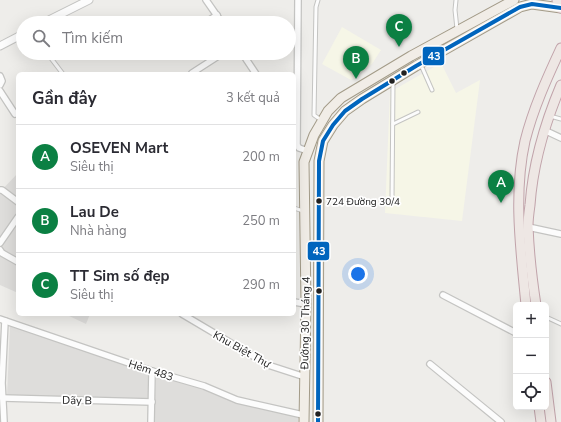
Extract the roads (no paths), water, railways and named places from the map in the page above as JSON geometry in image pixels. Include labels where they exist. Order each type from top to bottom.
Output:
[{"type":"highway","points":[[557,0],[561,8]]},
{"type":"highway","points":[[526,302],[519,228],[520,170],[525,141],[539,97],[561,48]]},
{"type":"highway","points":[[536,302],[528,227],[534,171],[548,116],[561,85]]},
{"type":"highway","points":[[549,406],[551,422]]},
{"type":"highway","points":[[539,410],[541,422]]},
{"type":"main road","name":"Đường 30 Tháng 4","points":[[304,419],[306,304],[304,162],[314,135],[328,111],[341,98],[410,56],[514,0]]},
{"type":"main road","name":"Đường 30 Tháng 4","points":[[318,422],[319,161],[323,142],[345,111],[362,99],[418,65],[520,7],[532,4],[561,8]]},
{"type":"main road","points":[[410,56],[418,65]]},
{"type":"street","points":[[57,16],[89,0]]},
{"type":"street","points":[[206,0],[217,15]]},
{"type":"street","points":[[298,0],[297,145],[299,148],[308,151]]},
{"type":"street","points":[[0,46],[16,38]]},
{"type":"street","points":[[194,72],[212,60]]},
{"type":"street","points":[[246,60],[252,72]]},
{"type":"street","points":[[0,76],[2,81],[0,85]]},
{"type":"street","points":[[0,91],[15,114]]},
{"type":"street","points":[[544,130],[561,138]]},
{"type":"street","points":[[0,190],[16,200]]},
{"type":"street","points":[[0,243],[16,220]]},
{"type":"street","points":[[528,227],[561,234]]},
{"type":"street","points":[[0,250],[2,253],[16,261]]},
{"type":"street","points":[[443,296],[513,331]]},
{"type":"street","points":[[296,302],[306,304]]},
{"type":"street","name":"Khu Biệt Thự","points":[[185,316],[268,365],[305,377]]},
{"type":"street","points":[[3,320],[2,396],[4,422]]},
{"type":"street","name":"Hẻm 483","points":[[3,320],[152,371],[204,386],[237,400],[304,419]]},
{"type":"street","points":[[430,364],[501,422]]},
{"type":"street","points":[[151,422],[152,371]]},
{"type":"street","name":"Dãy B","points":[[2,396],[152,402]]},
{"type":"lane","points":[[318,0],[316,7],[314,115],[322,121]]},
{"type":"lane","points":[[456,0],[457,31]]},
{"type":"lane","points":[[52,60],[61,72]]},
{"type":"lane","points":[[418,65],[432,90]]},
{"type":"lane","points":[[392,199],[393,80]]},
{"type":"lane","points":[[393,124],[418,112]]},
{"type":"lane","points":[[548,116],[561,119]]},
{"type":"lane","points":[[296,209],[305,211]]},
{"type":"lane","points":[[549,318],[561,324]]},
{"type":"place","name":"TT Sim số đẹp","points":[[399,47]]},
{"type":"place","name":"Lau De","points":[[356,79]]},
{"type":"place","name":"724 Đường 30/4","points":[[319,201]]},
{"type":"place","name":"OSEVEN Mart","points":[[501,203]]}]
